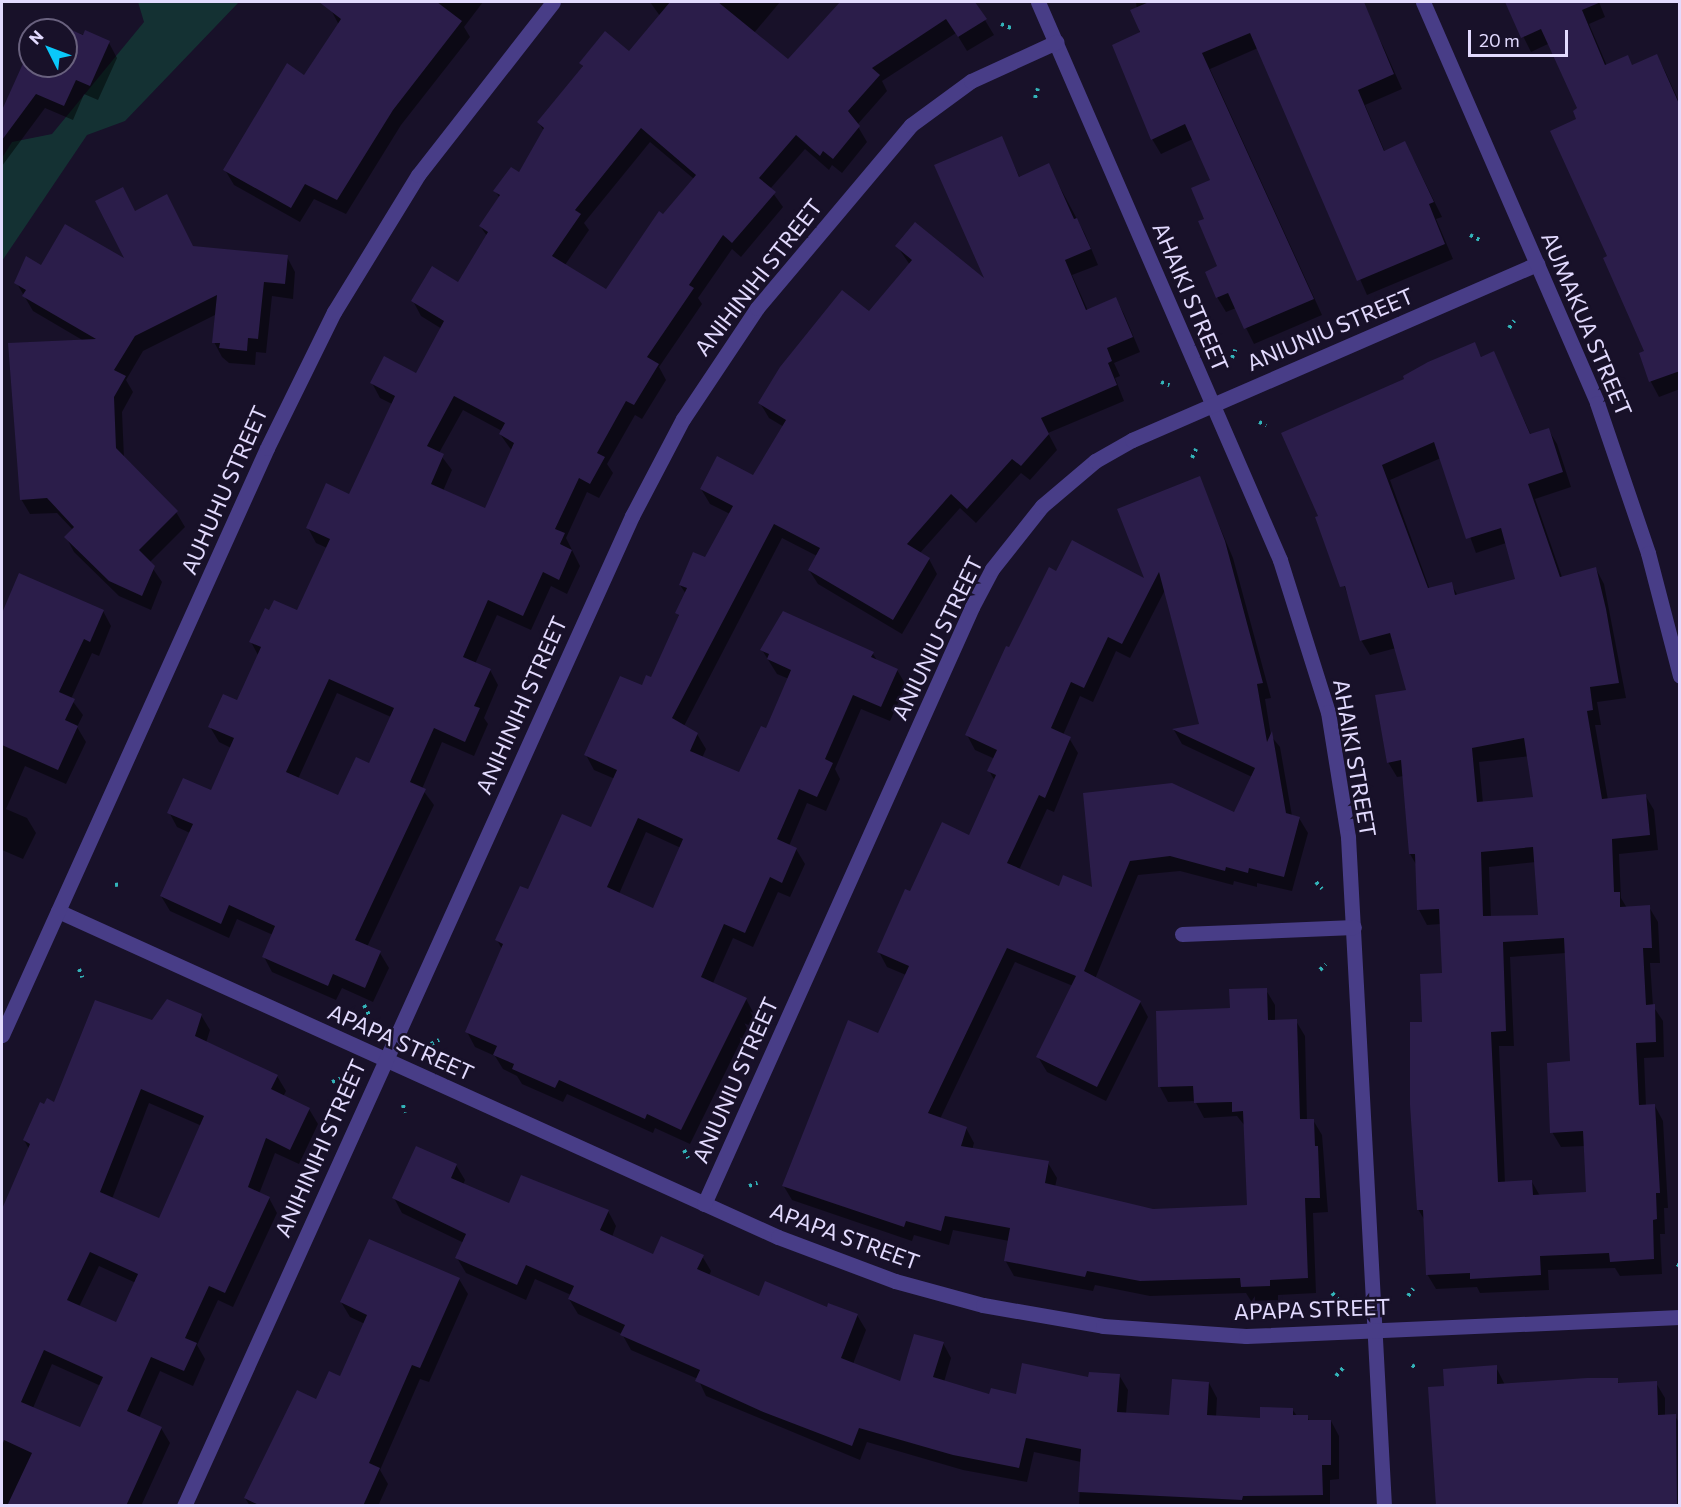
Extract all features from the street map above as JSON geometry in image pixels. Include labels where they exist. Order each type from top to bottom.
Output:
[{"type":"street","name":"AUHUHU STREET","points":[[2,1035],[267,448],[334,312],[418,175],[553,2]]},
{"type":"street","name":"AHAIKI STREET","points":[[1038,2],[1280,560],[1328,712],[1348,837],[1384,1506]]},
{"type":"street","name":"AUMAKUA STREET","points":[[1423,2],[1537,264],[1625,477],[1680,676]]},
{"type":"street","name":"ANIHINIHI STREET","points":[[184,1506],[632,516],[716,366],[757,308],[911,125],[971,81],[1056,42]]},
{"type":"street","name":"ANIUNIU STREET","points":[[704,1204],[992,569],[1042,506],[1095,461],[1132,440],[1537,264]]},
{"type":"street","name":"APAPA STREET","points":[[58,911],[778,1237],[896,1281],[1050,1319],[1174,1333],[1246,1336],[1680,1317]]},
{"type":"street","points":[[1182,934],[1354,927]]},
{"type":"path","points":[[1001,24],[1011,28]]},
{"type":"path","points":[[1035,98],[1038,88]]},
{"type":"path","points":[[1470,235],[1479,240]]},
{"type":"path","points":[[1509,328],[1514,321]]},
{"type":"path","points":[[1232,358],[1235,350]]},
{"type":"path","points":[[1161,382],[1169,385]]},
{"type":"path","points":[[1259,422],[1266,425]]},
{"type":"path","points":[[1192,458],[1196,449]]},
{"type":"path","points":[[1316,882],[1322,889]]},
{"type":"path","points":[[115,885],[122,884]]},
{"type":"path","points":[[1320,970],[1326,964]]},
{"type":"path","points":[[79,969],[82,977]]},
{"type":"path","points":[[364,1005],[369,1015]]},
{"type":"path","points":[[431,1044],[439,1040]]},
{"type":"path","points":[[332,1082],[342,1078]]},
{"type":"path","points":[[403,1106],[405,1113]]},
{"type":"path","points":[[684,1150],[688,1158]]},
{"type":"path","points":[[749,1186],[757,1183]]},
{"type":"path","points":[[1408,1296],[1413,1289]]},
{"type":"path","points":[[1332,1293],[1339,1300]]},
{"type":"path","points":[[1412,1365],[1417,1369]]},
{"type":"path","points":[[1336,1376],[1343,1368]]},
{"type":"green space","points":[[138,2],[239,2],[125,121],[87,135],[2,261],[2,158],[12,142],[52,134],[144,22]]},
{"type":"building","points":[[319,2],[437,2],[462,21],[393,110],[337,200],[305,184],[291,208],[223,170],[287,63],[304,75],[341,19]]},
{"type":"building","points":[[670,2],[718,2],[788,59],[840,2],[975,2],[987,19],[958,37],[946,19],[872,68],[880,75],[848,111],[860,126],[833,159],[823,151],[820,156],[796,135],[759,178],[776,192],[732,243],[723,235],[689,285],[694,288],[647,357],[659,364],[634,405],[626,401],[597,453],[605,457],[590,484],[579,478],[555,529],[565,533],[560,544],[572,550],[559,580],[543,572],[523,616],[488,600],[463,657],[491,669],[474,706],[480,708],[465,742],[434,728],[410,782],[426,789],[355,940],[381,951],[365,988],[333,974],[328,986],[262,957],[275,926],[229,905],[221,924],[160,896],[193,824],[167,813],[183,778],[211,790],[234,738],[208,727],[223,694],[237,700],[261,647],[249,642],[265,608],[269,610],[274,600],[297,610],[330,539],[306,528],[326,483],[349,494],[395,396],[370,383],[384,356],[416,373],[444,321],[411,301],[432,266],[458,282],[488,232],[479,226],[500,195],[493,191],[511,167],[519,172],[544,128],[537,122],[583,66],[579,63],[605,31],[629,51]],"holes":[[[641,128],[696,175],[663,214],[659,211],[606,289],[552,256],[581,214],[575,210]],[[454,396],[505,423],[499,434],[514,443],[485,508],[431,484],[444,454],[427,446]],[[329,679],[394,708],[369,763],[356,757],[338,795],[286,772]]]},
{"type":"building","points":[[1149,2],[1364,2],[1394,74],[1358,90],[1384,151],[1405,141],[1434,202],[1429,204],[1445,244],[1357,281],[1250,33],[1202,53],[1314,299],[1244,329],[1228,293],[1216,298],[1205,272],[1217,266],[1198,221],[1204,219],[1191,188],[1210,180],[1185,124],[1151,140],[1112,45],[1140,32],[1130,10]]},
{"type":"building","points":[[1505,2],[1601,2],[1582,10],[1605,65],[1628,55],[1632,65],[1657,54],[1680,106],[1680,371],[1649,382],[1639,353],[1644,351],[1603,258],[1607,256],[1550,131],[1576,119],[1573,111],[1577,108],[1541,29],[1521,38]]},
{"type":"building","points":[[85,30],[110,41],[90,86],[76,80],[64,106],[36,94],[2,140],[2,110],[18,75],[18,78],[78,78],[78,33],[83,35]]},
{"type":"building","points":[[1002,136],[1019,177],[1049,163],[1074,219],[1077,218],[1091,249],[1065,260],[1086,310],[1116,297],[1133,337],[1107,348],[1112,361],[1108,363],[1117,385],[1041,418],[1049,434],[1021,466],[1012,459],[967,509],[951,494],[907,544],[930,558],[893,620],[808,570],[820,548],[774,524],[672,718],[698,733],[690,751],[739,772],[761,726],[766,728],[791,670],[767,659],[769,654],[760,650],[783,611],[874,652],[871,657],[898,669],[881,707],[853,695],[825,759],[833,763],[817,797],[799,789],[777,839],[797,848],[782,883],[770,877],[745,933],[724,924],[701,977],[747,998],[681,1130],[647,1114],[645,1119],[559,1080],[555,1088],[512,1069],[514,1064],[493,1055],[497,1046],[465,1032],[503,944],[495,940],[520,886],[528,889],[562,814],[591,827],[617,770],[584,755],[620,676],[642,685],[646,675],[651,677],[679,615],[675,613],[687,588],[679,585],[693,552],[705,557],[733,506],[700,489],[717,456],[753,475],[786,420],[758,403],[780,367],[842,290],[869,311],[912,260],[895,246],[915,222],[984,278],[934,165]],"holes":[[[638,818],[683,839],[653,908],[607,887]]]},
{"type":"building","points":[[123,187],[135,211],[167,194],[193,246],[288,255],[285,284],[264,282],[258,339],[248,338],[247,351],[219,348],[220,343],[212,343],[217,295],[135,336],[114,370],[126,376],[114,397],[116,448],[178,511],[139,550],[155,566],[142,596],[109,581],[64,537],[74,527],[47,498],[20,500],[8,343],[96,339],[22,296],[26,290],[14,283],[26,256],[41,265],[65,224],[124,258],[95,201]]},
{"type":"building","points":[[1475,342],[1481,357],[1494,351],[1530,434],[1549,428],[1563,472],[1528,484],[1560,577],[1596,567],[1619,683],[1590,687],[1593,710],[1587,711],[1602,799],[1646,794],[1650,835],[1612,839],[1614,892],[1620,892],[1620,907],[1650,905],[1652,948],[1643,948],[1646,1005],[1655,1004],[1656,1042],[1636,1043],[1639,1105],[1655,1104],[1660,1193],[1656,1193],[1657,1219],[1653,1220],[1654,1259],[1610,1262],[1609,1253],[1540,1256],[1541,1275],[1470,1279],[1470,1273],[1426,1275],[1423,1210],[1417,1210],[1410,1105],[1410,1022],[1422,1022],[1420,974],[1442,973],[1439,909],[1417,910],[1415,854],[1409,854],[1401,760],[1387,763],[1375,695],[1406,690],[1390,633],[1360,641],[1345,586],[1340,587],[1315,517],[1318,516],[1281,433],[1404,379],[1403,376],[1428,362]],"holes":[[[1434,442],[1466,539],[1501,528],[1515,579],[1455,595],[1452,582],[1428,588],[1382,465]],[[1524,738],[1533,797],[1477,802],[1472,748]],[[1533,847],[1538,915],[1483,916],[1481,852]],[[1564,938],[1570,1061],[1547,1063],[1550,1133],[1583,1131],[1586,1192],[1533,1195],[1532,1180],[1498,1182],[1491,1032],[1506,1031],[1503,942]]]},
{"type":"building","points":[[1200,476],[1225,541],[1263,683],[1257,684],[1267,742],[1272,731],[1286,813],[1300,817],[1284,877],[1249,868],[1248,873],[1226,867],[1225,871],[1170,856],[1130,861],[1084,971],[1141,1001],[1097,1087],[1036,1057],[1076,976],[1007,948],[928,1113],[967,1127],[961,1146],[1049,1161],[1045,1183],[1153,1209],[1247,1205],[1243,1111],[1232,1112],[1232,1102],[1194,1103],[1193,1086],[1158,1087],[1156,1011],[1230,1008],[1229,989],[1267,988],[1268,1020],[1297,1019],[1300,1119],[1314,1119],[1315,1146],[1318,1146],[1320,1198],[1305,1198],[1308,1278],[1270,1280],[1270,1286],[1241,1287],[1240,1278],[1140,1281],[1087,1271],[1085,1277],[1004,1261],[1010,1228],[945,1216],[941,1231],[906,1221],[904,1227],[782,1186],[848,1020],[878,1033],[909,966],[877,952],[905,889],[910,891],[942,822],[969,835],[996,775],[987,771],[997,750],[965,735],[1006,646],[1009,647],[1049,567],[1056,571],[1072,540],[1144,578],[1117,509]],"holes":[[[1159,572],[1199,724],[1172,729],[1255,768],[1234,812],[1172,783],[1083,793],[1092,887],[1063,875],[1059,886],[1007,863],[1039,795],[1045,798],[1071,737],[1051,728],[1071,682],[1084,688],[1108,637],[1122,644]]]},
{"type":"building","points":[[19,573],[104,610],[90,642],[84,639],[59,692],[75,699],[65,720],[78,726],[58,770],[2,745],[2,613]]},
{"type":"building","points":[[167,999],[202,1014],[195,1036],[278,1075],[271,1089],[310,1108],[290,1150],[266,1138],[248,1187],[270,1197],[225,1293],[209,1286],[185,1338],[197,1343],[184,1371],[151,1357],[127,1411],[162,1427],[126,1506],[7,1506],[32,1453],[4,1440],[2,1446],[2,1209],[30,1144],[23,1140],[40,1102],[44,1104],[47,1098],[54,1102],[95,1000],[152,1020]],"holes":[[[141,1089],[204,1116],[159,1218],[100,1192]],[[90,1252],[138,1274],[116,1322],[67,1300]],[[44,1350],[103,1377],[80,1427],[21,1402]]]},
{"type":"building","points":[[416,1146],[457,1164],[451,1178],[509,1203],[521,1175],[609,1210],[600,1230],[653,1254],[661,1236],[704,1255],[697,1269],[759,1296],[765,1281],[827,1307],[828,1303],[858,1314],[841,1358],[900,1381],[914,1334],[944,1342],[933,1377],[989,1394],[991,1388],[1016,1394],[1022,1363],[1088,1377],[1089,1372],[1120,1374],[1117,1412],[1169,1415],[1172,1379],[1209,1382],[1207,1415],[1260,1418],[1260,1407],[1293,1408],[1293,1415],[1308,1415],[1308,1420],[1331,1420],[1331,1465],[1322,1465],[1323,1495],[1243,1496],[1242,1500],[1078,1492],[1081,1449],[1026,1438],[1019,1468],[953,1455],[859,1428],[852,1446],[761,1411],[695,1381],[700,1370],[620,1335],[625,1325],[568,1299],[574,1286],[526,1265],[517,1285],[455,1258],[466,1234],[392,1198]]},
{"type":"building","points":[[369,1239],[460,1278],[420,1368],[412,1365],[369,1463],[380,1468],[363,1506],[261,1506],[244,1498],[297,1390],[316,1399],[329,1371],[340,1376],[367,1315],[340,1302]]},
{"type":"building","points":[[1497,1365],[1497,1384],[1587,1378],[1618,1378],[1618,1383],[1657,1381],[1658,1415],[1676,1414],[1677,1506],[1436,1506],[1428,1387],[1444,1386],[1443,1369]]}]
